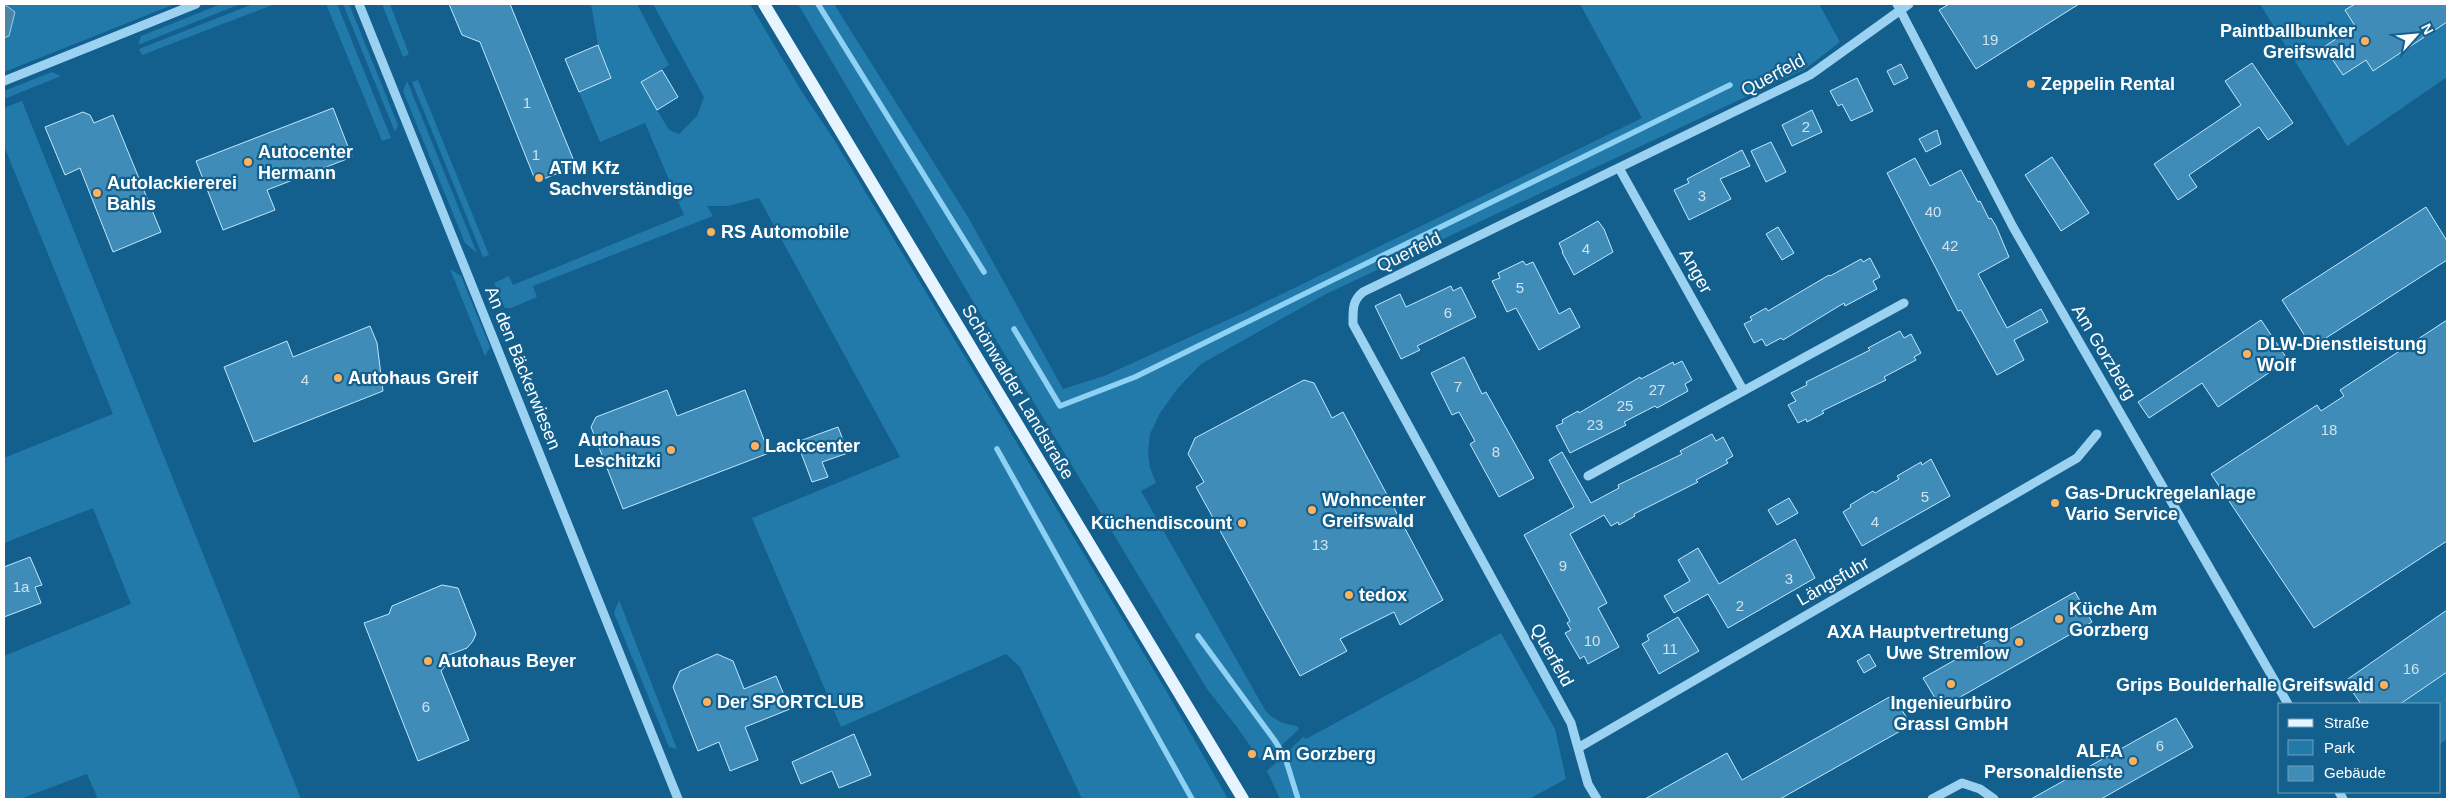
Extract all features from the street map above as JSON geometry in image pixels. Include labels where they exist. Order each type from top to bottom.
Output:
[{"type":"main road","name":"Schönwalder Landstraße","points":[[764,4],[1243,799]]},
{"type":"street","points":[[4,81],[196,4]]},
{"type":"street","name":"An den Bäckerwiesen","points":[[359,4],[678,799]]},
{"type":"street","points":[[1899,7],[1909,4]]},
{"type":"street","name":"Querfeld","points":[[1596,799],[1588,784],[1571,723],[1353,324],[1353,304],[1363,292],[1810,75],[1899,7]]},
{"type":"street","name":"Am Gorzberg","points":[[1899,7],[2013,227],[2287,703]]},
{"type":"street","name":"Anger","points":[[1619,168],[1743,390]]},
{"type":"street","points":[[1588,476],[1904,303]]},
{"type":"street","name":"Längsfuhr","points":[[1578,748],[2077,458],[2097,434]]},
{"type":"street","points":[[1932,799],[1962,783],[1980,789],[1994,799]]},
{"type":"green space","points":[[4,4],[175,4],[4,72]]},
{"type":"green space","points":[[221,4],[240,4],[138,45],[141,36]]},
{"type":"green space","points":[[253,4],[275,4],[142,55],[139,49]]},
{"type":"green space","points":[[326,4],[337,4],[391,138],[382,141]]},
{"type":"green space","points":[[343,4],[349,4],[398,125],[395,132]]},
{"type":"green space","points":[[382,4],[390,4],[409,54],[403,57]]},
{"type":"green space","points":[[591,4],[637,4],[669,65],[641,83],[669,130],[679,134],[697,116],[704,97],[653,4],[750,4],[802,92],[833,138],[1167,692],[1228,799],[1082,799],[1020,667],[1006,654],[841,727],[752,518],[900,457],[759,198],[728,206],[707,206],[713,216],[533,286],[537,297],[511,308],[505,308],[494,283],[509,276],[513,285],[684,215],[645,123],[600,142],[579,92],[611,78],[598,45]]},
{"type":"green space","points":[[798,4],[834,4],[968,217],[1063,389],[1104,376],[1245,312],[1642,118],[1580,4],[1819,4],[1840,42],[1805,69],[1326,294],[1201,364],[1178,388],[1160,413],[1150,434],[1148,453],[1150,468],[1156,483],[1141,491],[1265,710],[1272,717],[1283,723],[1297,726],[1299,729],[1265,761],[1260,760],[1207,689],[984,320]]},
{"type":"green space","name":"Paintballbunker Greifswald","points":[[2260,4],[2447,4],[2447,77],[2347,146]]},
{"type":"green space","points":[[52,72],[61,76],[4,99],[4,91]]},
{"type":"green space","points":[[418,80],[489,255],[483,257],[412,82]]},
{"type":"green space","points":[[407,81],[477,253],[465,243],[403,91]]},
{"type":"green space","points":[[22,101],[301,799],[98,799],[87,774],[20,799],[4,799],[4,656],[131,604],[93,508],[4,543],[4,458],[113,414],[4,146],[4,108]]},
{"type":"green space","points":[[450,269],[461,276],[490,347],[485,356]]},
{"type":"green space","points":[[619,600],[677,749],[669,747],[614,613]]},
{"type":"green space","points":[[1501,633],[1555,729],[1566,779],[1529,799],[1280,799],[1267,771],[1303,737],[1306,739]]},
{"type":"green space","points":[[2447,672],[2447,739],[2441,743],[2441,703],[2401,703]]},
{"type":"shaded area","points":[[4,4],[15,12],[9,36],[4,38]]},
{"type":"building","points":[[449,4],[510,4],[576,166],[536,182],[480,42],[462,35]]},
{"type":"building","points":[[1949,4],[2079,4],[1976,69],[1939,10]]},
{"type":"building","points":[[2355,4],[2447,4],[2447,22],[2373,71],[2366,60],[2343,75],[2324,47],[2355,26],[2345,10]]},
{"type":"building","points":[[598,45],[611,78],[579,92],[565,59]]},
{"type":"building","points":[[2252,63],[2293,123],[2268,140],[2259,127],[2189,175],[2197,187],[2178,200],[2154,164],[2241,105],[2225,81]]},
{"type":"building","points":[[1901,64],[1908,78],[1894,85],[1887,71]]},
{"type":"building","points":[[662,70],[678,97],[657,110],[641,82]]},
{"type":"building","points":[[1857,78],[1873,111],[1851,121],[1842,104],[1838,106],[1830,91]]},
{"type":"building","points":[[333,108],[352,157],[267,190],[275,210],[223,230],[196,161]]},
{"type":"building","points":[[1812,110],[1822,132],[1792,146],[1782,125]]},
{"type":"building","points":[[83,112],[90,115],[94,123],[113,115],[161,232],[113,252],[80,168],[65,175],[45,127]]},
{"type":"building","points":[[1937,130],[1941,144],[1926,152],[1919,139]]},
{"type":"building","points":[[1771,142],[1786,172],[1766,182],[1751,151]]},
{"type":"building","points":[[1742,150],[1750,166],[1720,179],[1731,199],[1689,220],[1674,190],[1689,183],[1687,179]]},
{"type":"building","points":[[2052,157],[2089,213],[2061,231],[2025,175]]},
{"type":"building","points":[[1915,158],[1930,186],[1961,170],[1978,202],[1980,201],[1989,219],[1991,218],[1996,226],[2009,257],[1978,274],[2007,328],[2041,309],[2048,322],[2014,340],[2024,360],[1997,375],[1961,310],[1958,311],[1887,173]]},
{"type":"building","points":[[2426,207],[2447,241],[2447,260],[2312,347],[2282,300]]},
{"type":"building","points":[[1598,221],[1604,229],[1613,252],[1574,275],[1559,243]]},
{"type":"building","points":[[1778,227],[1794,253],[1782,260],[1766,234]]},
{"type":"building","points":[[1870,258],[1880,277],[1873,281],[1877,289],[1845,306],[1844,303],[1783,340],[1781,338],[1766,346],[1762,339],[1754,343],[1744,324],[1752,320],[1750,317],[1766,308],[1768,311],[1829,275],[1861,259],[1863,262]]},
{"type":"building","points":[[1523,261],[1526,265],[1533,262],[1559,314],[1570,308],[1580,327],[1539,350],[1516,308],[1507,312],[1492,281],[1500,278],[1498,273]]},
{"type":"building","points":[[1451,286],[1453,291],[1461,287],[1476,317],[1417,346],[1420,350],[1401,359],[1375,306],[1400,294],[1406,307]]},
{"type":"building","points":[[2261,320],[2288,360],[2218,407],[2202,383],[2149,418],[2138,402]]},
{"type":"building","points":[[2447,320],[2447,541],[2314,628],[2211,474],[2317,405],[2321,411],[2344,396],[2340,390]]},
{"type":"building","points":[[370,326],[377,343],[383,391],[254,442],[224,367],[287,341],[293,357]]},
{"type":"building","points":[[1900,331],[1904,338],[1911,334],[1921,353],[1914,357],[1916,360],[1884,377],[1886,380],[1822,411],[1824,413],[1807,422],[1806,419],[1798,423],[1788,405],[1796,401],[1791,393],[1807,385],[1806,382],[1870,350],[1868,348]]},
{"type":"building","points":[[1464,357],[1482,394],[1486,392],[1534,478],[1499,497],[1470,444],[1475,441],[1459,412],[1452,415],[1431,373]]},
{"type":"building","points":[[1682,361],[1692,380],[1685,384],[1688,391],[1657,408],[1655,406],[1624,422],[1626,425],[1570,453],[1556,426],[1563,423],[1562,420],[1578,411],[1579,413],[1640,377],[1641,379],[1673,362],[1674,365]]},
{"type":"building","points":[[1304,380],[1314,383],[1332,418],[1343,412],[1443,600],[1400,625],[1394,612],[1340,639],[1347,651],[1300,676],[1196,487],[1204,482],[1188,454],[1195,438]]},
{"type":"building","points":[[667,390],[677,416],[745,390],[769,453],[623,509],[591,427],[596,417]]},
{"type":"building","points":[[838,427],[848,453],[822,462],[828,477],[812,482],[797,442]]},
{"type":"building","points":[[1712,434],[1716,441],[1723,437],[1733,456],[1726,460],[1728,463],[1696,480],[1698,482],[1634,514],[1635,516],[1619,525],[1618,522],[1611,526],[1604,515],[1570,534],[1607,603],[1598,608],[1619,647],[1588,664],[1584,656],[1580,659],[1565,633],[1571,630],[1567,623],[1570,621],[1524,535],[1574,507],[1549,460],[1562,452],[1591,503],[1619,488],[1618,485],[1682,454],[1680,451]]},
{"type":"building","points":[[1931,459],[1950,496],[1862,546],[1843,512],[1851,507],[1850,505],[1873,491],[1875,493],[1899,479],[1897,476],[1921,462],[1922,465]]},
{"type":"building","points":[[1789,498],[1798,513],[1777,525],[1768,510]]},
{"type":"building","points":[[1795,539],[1815,578],[1728,628],[1708,594],[1674,613],[1664,596],[1690,581],[1678,560],[1698,548],[1719,584]]},
{"type":"building","points":[[30,557],[42,585],[35,587],[41,603],[4,617],[4,567]]},
{"type":"building","points":[[442,585],[458,588],[476,634],[467,648],[446,656],[447,664],[441,671],[469,740],[418,761],[364,623],[389,614],[392,606]]},
{"type":"building","points":[[2075,592],[2092,622],[1941,708],[1923,678]]},
{"type":"building","points":[[2447,610],[2447,672],[2401,703],[2360,703],[2345,681]]},
{"type":"building","points":[[1678,617],[1699,651],[1659,674],[1642,644],[1649,640],[1647,635]]},
{"type":"building","points":[[717,654],[733,661],[744,689],[776,676],[790,709],[745,727],[758,760],[730,771],[719,742],[698,751],[673,687],[680,671]]},
{"type":"building","points":[[1869,654],[1876,666],[1864,673],[1857,661]]},
{"type":"building","points":[[1893,695],[1911,725],[1780,799],[1645,799],[1727,753],[1742,780]]},
{"type":"building","points":[[2176,718],[2193,747],[2101,799],[2031,799]]},
{"type":"building","points":[[854,734],[871,775],[839,788],[832,771],[801,784],[792,762]]},
{"type":"waterway","points":[[818,4],[984,272]]},
{"type":"waterway","points":[[1014,329],[1060,406],[1135,377],[1730,85]]},
{"type":"waterway","points":[[997,449],[1192,799]]},
{"type":"waterway","points":[[1198,636],[1285,757],[1298,799]]},
{"type":"place","name":"Paintballbunker Greifswald","points":[[2365,41]]},
{"type":"place","name":"Zeppelin Rental","points":[[2031,84]]},
{"type":"place","name":"Autocenter Hermann","points":[[248,162]]},
{"type":"place","name":"ATM Kfz Sachverständige","points":[[539,178]]},
{"type":"place","name":"Autolackiererei Bahls","points":[[97,193]]},
{"type":"place","name":"RS Automobile","points":[[711,232]]},
{"type":"place","name":"DLW-Dienstleistung Wolf","points":[[2247,354]]},
{"type":"place","name":"Autohaus Greif","points":[[338,378]]},
{"type":"place","name":"Lackcenter","points":[[755,446]]},
{"type":"place","name":"Autohaus Leschitzki","points":[[671,450]]},
{"type":"place","name":"Gas-Druckregelanlage Vario Service","points":[[2055,503]]},
{"type":"place","name":"Wohncenter Greifswald","points":[[1312,510]]},
{"type":"place","name":"Küchendiscount","points":[[1242,523]]},
{"type":"place","name":"tedox","points":[[1349,595]]},
{"type":"place","name":"Küche Am Gorzberg","points":[[2059,619]]},
{"type":"place","name":"AXA Hauptvertretung Uwe Stremlow","points":[[2019,642]]},
{"type":"place","name":"Autohaus Beyer","points":[[428,661]]},
{"type":"place","name":"Ingenieurbüro Grassl GmbH","points":[[1951,684]]},
{"type":"place","name":"Grips Boulderhalle Greifswald","points":[[2384,685]]},
{"type":"place","name":"Der SPORTCLUB","points":[[707,702]]},
{"type":"place","name":"Am Gorzberg","points":[[1252,754]]},
{"type":"place","name":"ALFA Personaldienste","points":[[2133,761]]}]
